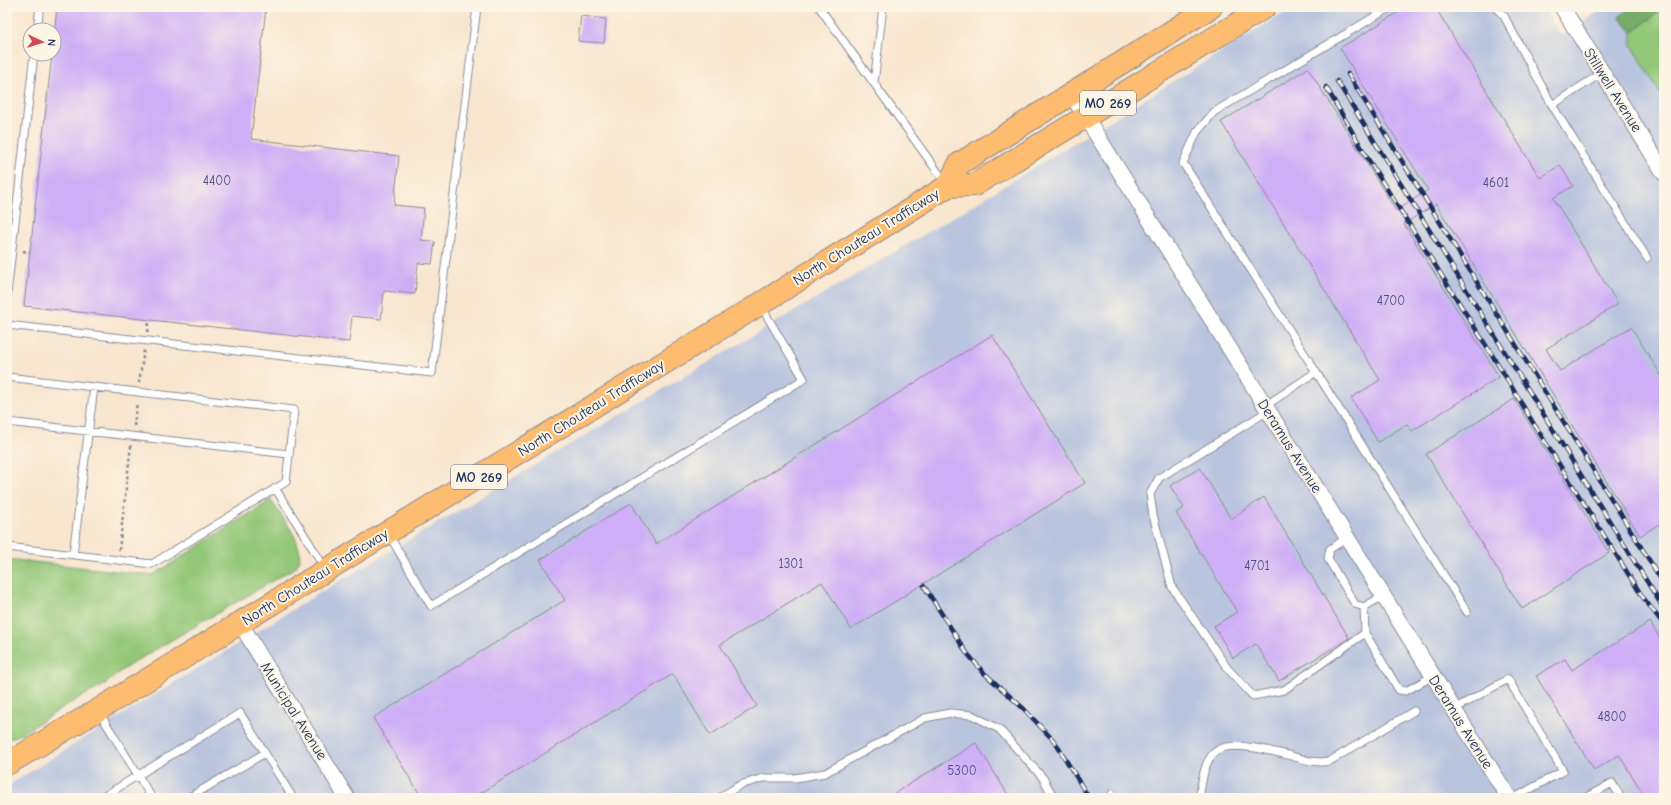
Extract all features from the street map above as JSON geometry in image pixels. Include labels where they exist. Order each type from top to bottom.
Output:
[{"type":"main road","name":"North Chouteau Trafficway","points":[[948,186],[959,164],[1211,7]]},
{"type":"main road","name":"North Chouteau Trafficway","points":[[7,764],[98,710],[760,304],[948,186],[974,185],[1265,7]]},
{"type":"street","name":"Stillwell Avenue","points":[[1566,8],[1602,73],[1664,173]]},
{"type":"street","name":"Deramus Avenue","points":[[1072,95],[1509,798]]},
{"type":"street","name":"Municipal Avenue","points":[[240,623],[347,798]]},
{"type":"lane","points":[[38,22],[40,7]]},
{"type":"lane","points":[[7,325],[432,374],[477,7]]},
{"type":"lane","points":[[819,7],[948,186]]},
{"type":"lane","points":[[874,83],[883,7]]},
{"type":"lane","points":[[1391,7],[1214,112],[1197,132],[1183,163],[1467,612]]},
{"type":"lane","points":[[1495,7],[1504,16],[1552,105],[1647,258]]},
{"type":"lane","points":[[7,294],[33,62]]},
{"type":"lane","points":[[1552,105],[1602,73]]},
{"type":"lane","points":[[388,532],[431,606],[804,379],[760,304]]},
{"type":"lane","points":[[1316,372],[1266,408],[1159,478],[1150,494],[1153,515],[1172,587],[1228,669],[1253,696],[1284,690],[1365,633]]},
{"type":"lane","points":[[7,378],[294,410],[286,482],[152,564],[7,547]]},
{"type":"lane","points":[[73,555],[94,387]]},
{"type":"lane","points":[[7,422],[289,454]]},
{"type":"lane","points":[[275,488],[326,570]]},
{"type":"lane","points":[[1348,538],[1330,549],[1328,558],[1355,604],[1364,607],[1383,596]]},
{"type":"lane","points":[[1364,607],[1365,633],[1399,690],[1406,691],[1433,676]]},
{"type":"lane","points":[[1454,709],[1508,679],[1563,771],[1514,798]]},
{"type":"lane","points":[[98,710],[152,798]]},
{"type":"lane","points":[[1199,798],[1207,765],[1215,752],[1226,746],[1240,745],[1310,761],[1330,761],[1414,711]]},
{"type":"lane","points":[[101,798],[240,713],[293,798]]},
{"type":"lane","points":[[719,798],[740,785],[764,778],[795,778],[825,773],[925,718],[950,713],[972,714],[999,729],[1043,778],[1054,798]]},
{"type":"lane","points":[[188,798],[265,753]]},
{"type":"lane","points":[[1585,798],[1612,783],[1621,798]]},
{"type":"shaded area","points":[[1294,7],[1543,7],[1561,36],[1606,7],[1664,7],[1664,798],[7,798],[7,786],[313,597],[970,207]]},
{"type":"green space","points":[[1631,7],[1664,8],[1632,32],[1619,17]]},
{"type":"green space","points":[[1664,8],[1664,100],[1632,45],[1632,32]]},
{"type":"green space","points":[[271,500],[297,542],[299,559],[296,567],[136,661],[104,685],[72,702],[21,734],[7,740],[7,559],[153,575]]},
{"type":"building","points":[[57,7],[266,7],[251,139],[399,156],[394,205],[424,208],[421,240],[435,242],[432,264],[418,263],[415,294],[384,291],[381,319],[352,316],[349,342],[24,306],[51,62],[62,62],[62,22],[55,22]]},
{"type":"building","points":[[1407,7],[1435,7],[1540,178],[1560,165],[1573,186],[1553,198],[1618,304],[1546,349],[1560,371],[1631,327],[1664,380],[1664,521],[1640,536],[1436,204],[1404,224],[1499,377],[1412,431],[1407,424],[1378,442],[1351,398],[1380,380],[1221,122],[1308,68],[1396,211],[1428,190],[1340,48]]},
{"type":"building","points":[[581,16],[606,19],[604,43],[578,41]]},
{"type":"building","points":[[992,335],[1085,483],[851,629],[822,582],[720,645],[757,706],[710,735],[673,674],[473,798],[422,798],[373,718],[565,600],[540,560],[631,503],[656,544]]},
{"type":"building","points":[[1514,399],[1609,553],[1522,609],[1426,454]]},
{"type":"building","points":[[1200,468],[1231,519],[1264,497],[1349,638],[1279,681],[1256,644],[1233,658],[1214,626],[1237,612],[1176,513],[1184,508],[1170,486]]},
{"type":"building","points":[[1650,622],[1664,645],[1664,798],[1646,798],[1619,755],[1594,770],[1536,676],[1565,659],[1572,670]]},
{"type":"building","points":[[976,743],[1010,798],[887,798]]},
{"type":"railway","points":[[1348,74],[1664,584]]},
{"type":"railway","points":[[1337,81],[1664,609]]},
{"type":"railway","points":[[1326,87],[1371,164],[1501,369],[1532,421],[1642,596],[1664,625]]},
{"type":"railway","points":[[924,586],[966,652],[983,672],[1024,709],[1055,742],[1089,798]]}]
